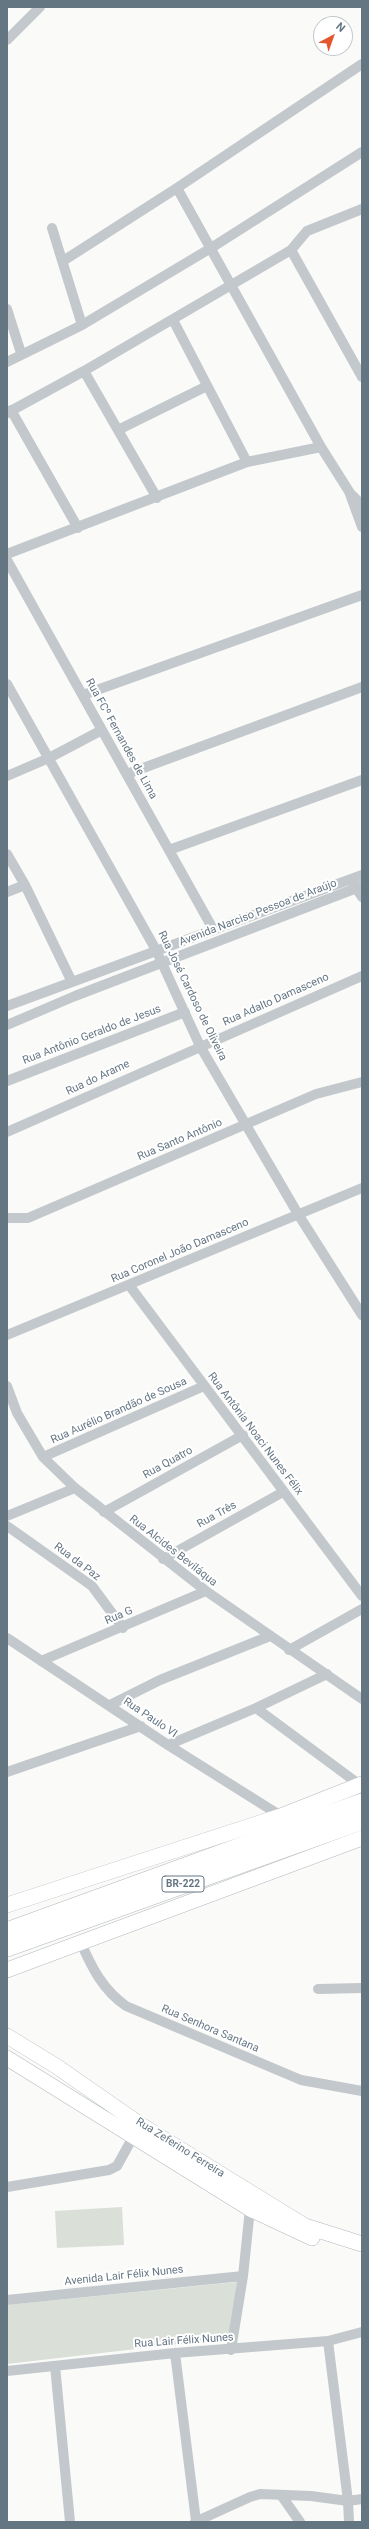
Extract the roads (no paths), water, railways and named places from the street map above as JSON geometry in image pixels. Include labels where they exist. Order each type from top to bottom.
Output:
[{"type":"highway","name":"BR-222","points":[[7,1932],[286,1822],[361,1808]]},
{"type":"highway","name":"BR-222","points":[[7,1947],[361,1808]]},
{"type":"main road","name":"BR-222","points":[[7,1970],[81,1943],[361,1808]]},
{"type":"main road","points":[[7,1905],[286,1822]]},
{"type":"main road","name":"Rua Zeferino Ferreira","points":[[7,2036],[56,2066],[141,2125],[305,2226],[362,2244]]},
{"type":"main road","name":"Rua Zeferino Ferreira","points":[[7,2058],[250,2209],[303,2236],[362,2255]]},
{"type":"main road","points":[[47,2082],[56,2066]]},
{"type":"street","points":[[7,40],[40,7]]},
{"type":"street","points":[[63,261],[177,188],[362,64]]},
{"type":"street","points":[[7,362],[21,353],[82,325],[211,248],[362,152]]},
{"type":"street","points":[[177,188],[321,447],[350,493],[362,527]]},
{"type":"street","points":[[78,528],[9,411],[84,371],[291,250],[307,231],[362,209]]},
{"type":"street","points":[[52,228],[82,325]]},
{"type":"street","points":[[291,250],[362,377]]},
{"type":"street","points":[[7,309],[21,353]]},
{"type":"street","points":[[172,320],[247,462]]},
{"type":"street","points":[[84,371],[157,498]]},
{"type":"street","points":[[118,430],[207,386]]},
{"type":"street","points":[[7,554],[157,498],[247,462],[321,447]]},
{"type":"street","points":[[350,493],[362,495]]},
{"type":"street","points":[[350,493],[362,504]]},
{"type":"street","name":"Rua FCº Fernandes de Lima","points":[[7,560],[213,929]]},
{"type":"street","points":[[83,695],[362,595]]},
{"type":"street","name":"Rua José Cardoso de Oliveira","points":[[7,684],[163,962],[200,1046],[298,1214],[362,1315]]},
{"type":"street","points":[[126,774],[362,687]]},
{"type":"street","points":[[7,776],[49,758],[102,730]]},
{"type":"street","points":[[169,850],[362,780]]},
{"type":"street","points":[[7,854],[25,884],[71,980]]},
{"type":"street","name":"Avenida Narciso Pessoa de Araújo","points":[[7,1025],[356,884],[362,875]]},
{"type":"street","points":[[7,892],[25,884]]},
{"type":"street","points":[[356,884],[362,897]]},
{"type":"street","name":"Avenida Narciso Pessoa de Araújo","points":[[7,1006],[71,980],[213,929],[356,884]]},
{"type":"street","name":"Rua Adalto Damasceno","points":[[200,1046],[362,976]]},
{"type":"street","name":"Rua Antônio Geraldo de Jesus","points":[[7,1081],[185,1012]]},
{"type":"street","name":"Rua do Arame","points":[[7,1132],[200,1046]]},
{"type":"street","name":"Rua Santo Antônio","points":[[7,1218],[28,1218],[316,1094],[362,1082]]},
{"type":"street","name":"Rua Coronel João Damasceno","points":[[7,1335],[362,1188]]},
{"type":"street","name":"Rua Antônia Noaci Nunes Félix","points":[[129,1285],[204,1386],[243,1435],[283,1492],[362,1596]]},
{"type":"street","name":"Rua Alcides Beviláqua","points":[[7,1386],[17,1413],[43,1457],[75,1488],[206,1592],[362,1699]]},
{"type":"street","name":"Rua Aurélio Brandão de Sousa","points":[[43,1457],[204,1386]]},
{"type":"street","name":"Rua Quatro","points":[[104,1512],[243,1435]]},
{"type":"street","points":[[7,1516],[75,1488]]},
{"type":"street","name":"Rua Três","points":[[163,1559],[283,1492]]},
{"type":"street","name":"Rua da Paz","points":[[7,1526],[92,1586],[123,1628]]},
{"type":"street","name":"Rua G","points":[[41,1661],[206,1592]]},
{"type":"street","points":[[289,1650],[362,1608]]},
{"type":"street","points":[[110,1706],[160,1680],[270,1636]]},
{"type":"street","name":"Rua Paulo VI","points":[[7,1638],[286,1822]]},
{"type":"street","points":[[168,1745],[256,1708],[327,1674]]},
{"type":"street","points":[[256,1708],[361,1808]]},
{"type":"street","points":[[7,1772],[141,1726]]},
{"type":"street","name":"Rua Senhora Santana","points":[[81,1943],[91,1966],[106,1988],[126,2006],[301,2080],[362,2091]]},
{"type":"street","points":[[318,1989],[362,1988]]},
{"type":"street","points":[[7,2188],[109,2170],[117,2166],[133,2137]]},
{"type":"street","points":[[231,2350],[243,2276],[250,2209]]},
{"type":"street","name":"Avenida Lair Félix Nunes","points":[[7,2300],[243,2276]]},
{"type":"street","name":"Rua Lair Félix Nunes","points":[[7,2371],[175,2353],[231,2350],[328,2341],[362,2332]]},
{"type":"street","points":[[328,2341],[348,2501],[349,2522]]},
{"type":"street","points":[[175,2353],[196,2522],[250,2497],[260,2494],[311,2496],[348,2501],[362,2499]]},
{"type":"street","points":[[55,2366],[70,2522]]},
{"type":"street","points":[[281,2496],[300,2522]]}]
